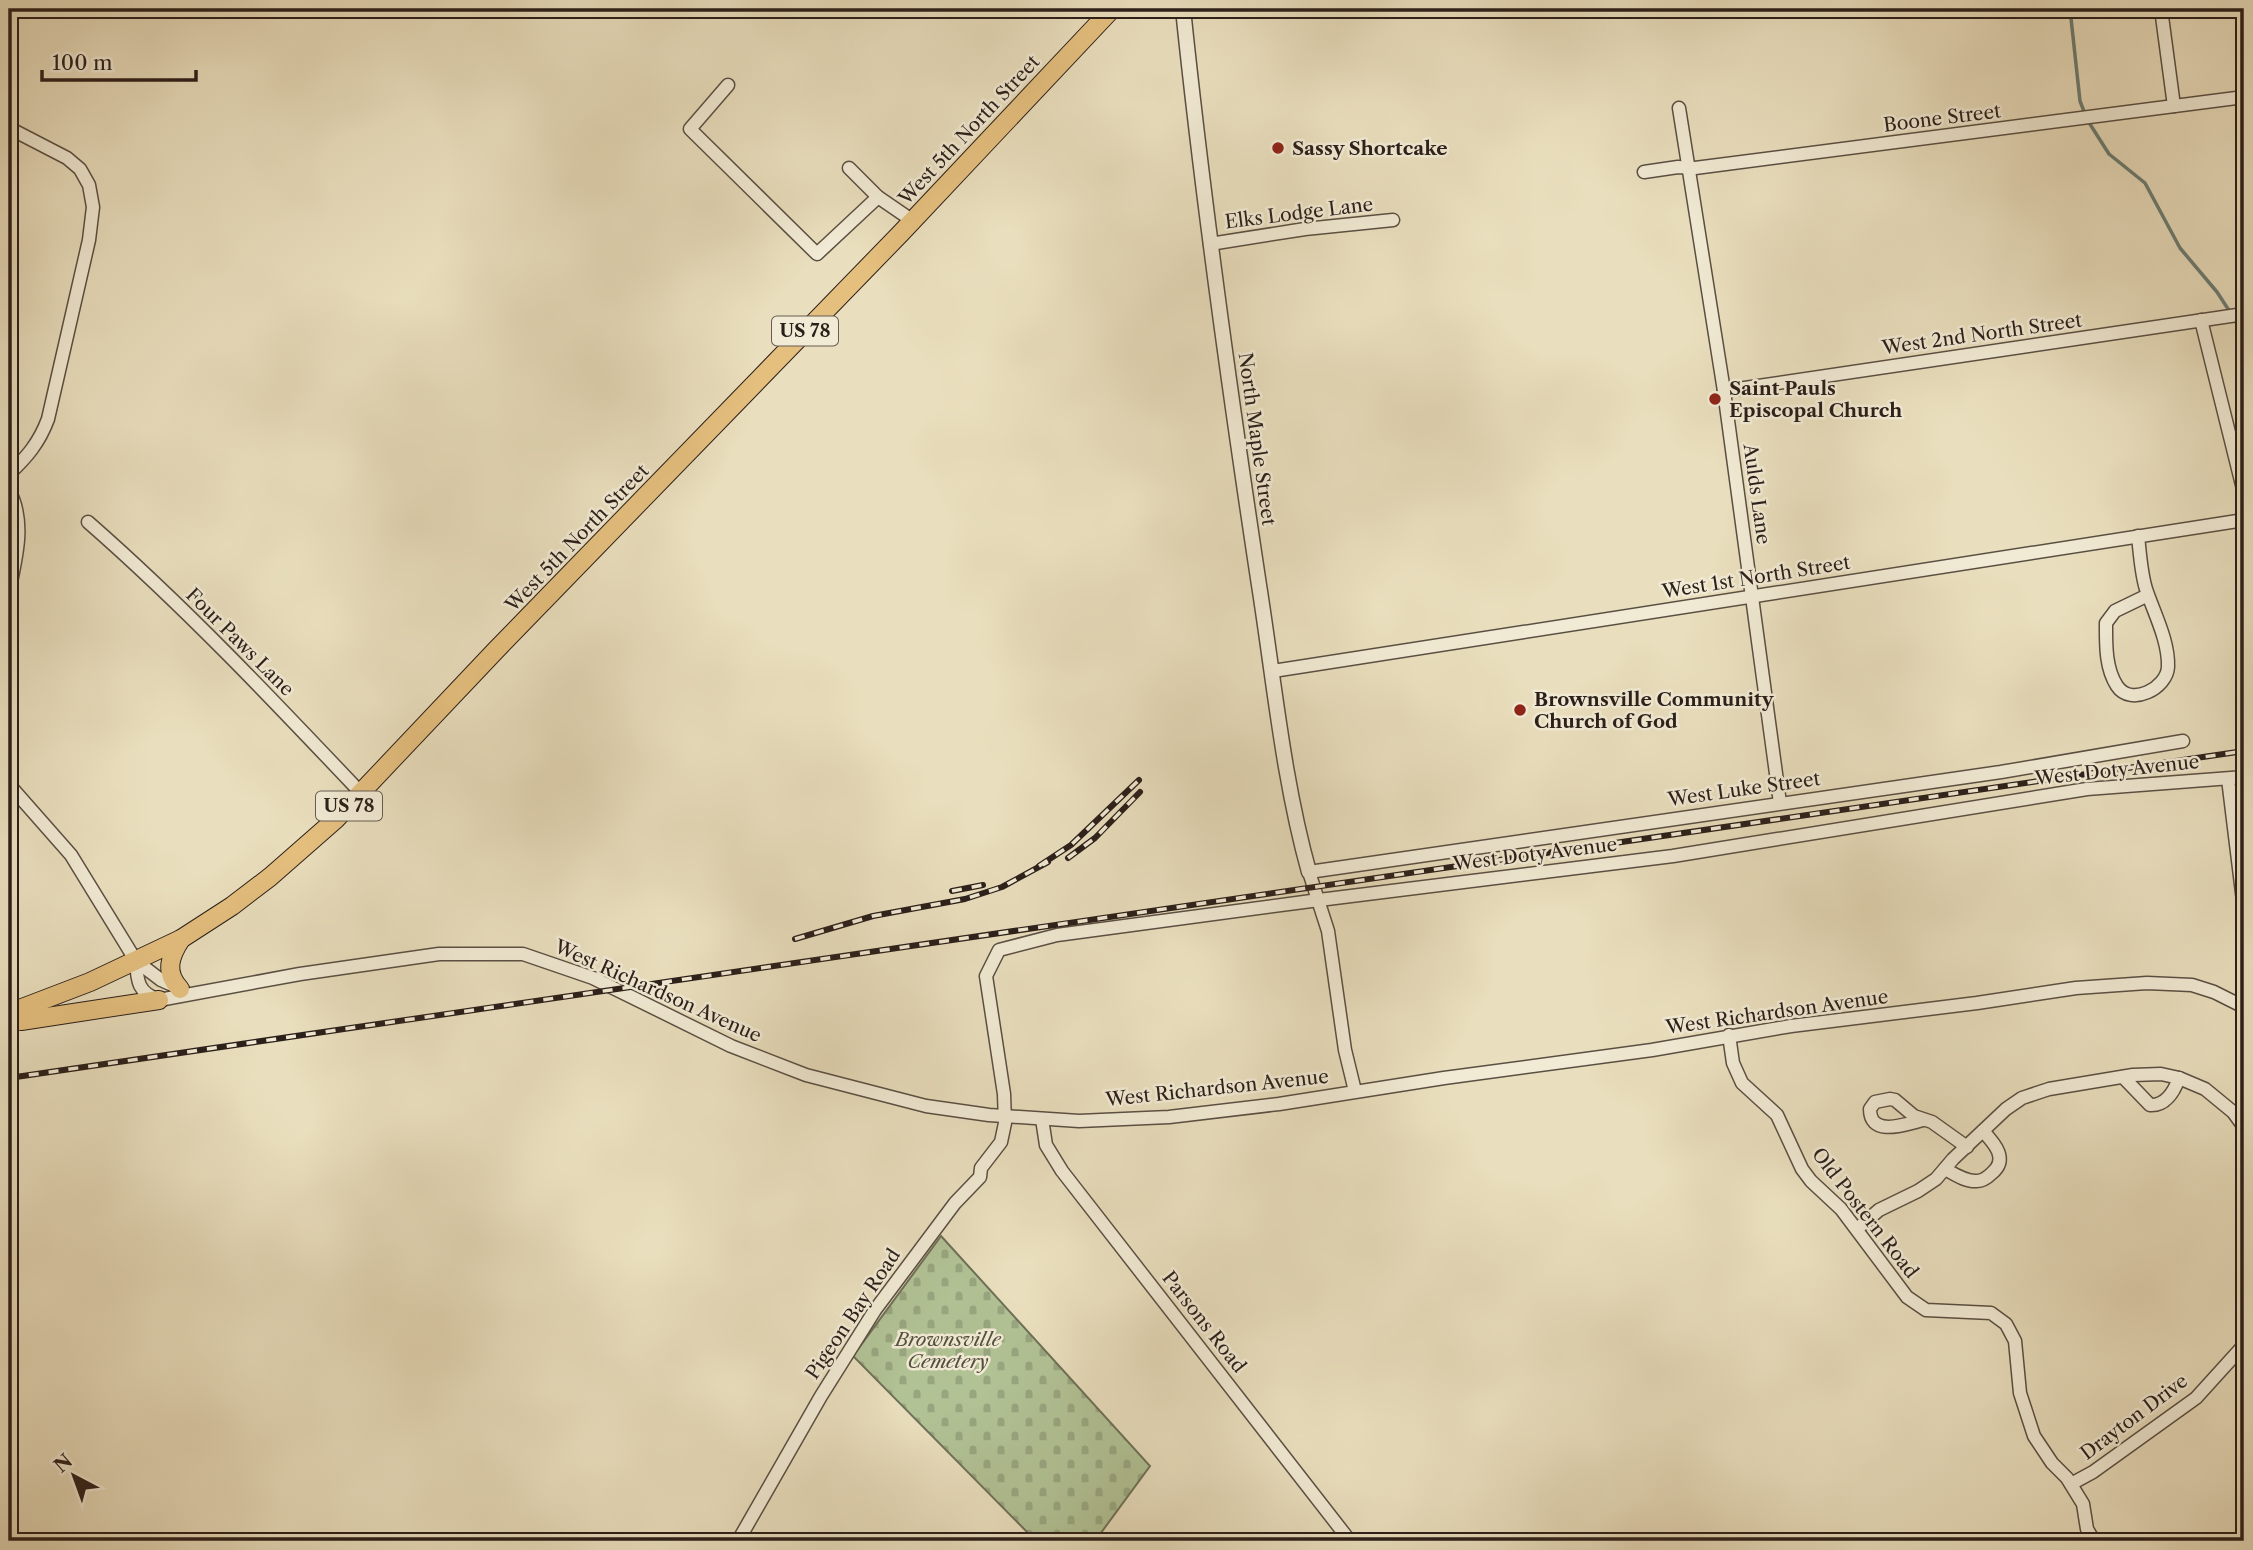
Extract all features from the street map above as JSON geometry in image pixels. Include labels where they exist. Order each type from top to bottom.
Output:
[{"type":"main road","name":"West 5th North Street","points":[[9,1013],[71,990],[181,939],[270,877],[335,820],[913,220],[1112,9]]},
{"type":"main road","points":[[180,989],[174,983],[170,968],[171,957],[181,939]]},
{"type":"main road","points":[[9,1019],[21,1021],[159,1000]]},
{"type":"street","name":"North Maple Street","points":[[1183,9],[1210,244],[1297,824],[1309,872]]},
{"type":"street","points":[[2161,9],[2175,106]]},
{"type":"street","points":[[728,85],[690,129],[817,254],[878,197]]},
{"type":"street","name":"Boone Street","points":[[1644,172],[1688,166],[1695,168],[2244,97]]},
{"type":"street","name":"Aulds Lane","points":[[1679,108],[1724,391],[1780,803]]},
{"type":"street","points":[[9,128],[67,158],[94,182],[89,240],[48,419],[40,440],[9,474]]},
{"type":"street","points":[[849,168],[878,197],[913,220]]},
{"type":"street","name":"Elks Lodge Lane","points":[[1210,244],[1305,229],[1393,220]]},
{"type":"street","name":"West 2nd North Street","points":[[1724,391],[2244,314]]},
{"type":"street","points":[[2201,320],[2244,493]]},
{"type":"street","points":[[9,490],[16,511],[19,537],[9,591]]},
{"type":"street","name":"West 1st North Street","points":[[1273,671],[2244,520]]},
{"type":"street","name":"Four Paws Lane","points":[[88,522],[240,667],[361,793]]},
{"type":"street","points":[[2138,536],[2148,595],[2166,648],[2168,667],[2165,679],[2155,688],[2141,694],[2129,695],[2118,688],[2110,671],[2105,623],[2115,611],[2148,595]]},
{"type":"street","name":"West Luke Street","points":[[1309,872],[2001,772],[2183,741]]},
{"type":"street","name":"West Doty Avenue","points":[[1005,1116],[986,976],[999,950],[1056,935],[1673,856],[2087,789],[2244,777]]},
{"type":"street","points":[[2228,779],[2244,909]]},
{"type":"street","points":[[9,781],[12,788],[71,855],[136,961],[180,989]]},
{"type":"street","points":[[1309,872],[1328,931],[1345,1050],[1355,1091]]},
{"type":"street","name":"West Richardson Avenue","points":[[159,1000],[439,954],[523,954],[593,978],[731,1046],[806,1075],[926,1106],[1005,1116],[1090,1121],[1169,1117],[1279,1104],[1652,1050],[1729,1035],[2076,988],[2147,983],[2192,985],[2239,1004]]},
{"type":"street","points":[[136,961],[140,988],[146,995],[159,1000]]},
{"type":"street","name":"West Richardson Avenue","points":[[180,989],[214,989]]},
{"type":"street","points":[[2239,1004],[2244,993]]},
{"type":"street","name":"Old Postern Road","points":[[1729,1035],[1733,1063],[1742,1083],[1777,1115],[1802,1169],[1841,1209],[1907,1297],[1926,1310],[1991,1313],[2006,1324],[2015,1341],[2020,1393],[2034,1436],[2052,1463],[2071,1484],[2082,1504],[2087,1529],[2094,1541]]},
{"type":"street","points":[[1857,1229],[1878,1210],[1924,1188],[2006,1109],[2030,1094],[2152,1073],[2179,1078],[2204,1088],[2243,1122]]},
{"type":"street","points":[[2123,1077],[2150,1105],[2157,1105],[2170,1096],[2179,1078]]},
{"type":"street","name":"Pigeon Bay Road","points":[[738,1541],[821,1396],[875,1310],[955,1203],[980,1177],[981,1168],[1001,1142],[1005,1116]]},
{"type":"street","name":"Parsons Road","points":[[1042,1119],[1046,1145],[1062,1171],[1350,1541]]},
{"type":"street","points":[[1923,1120],[1932,1122],[1967,1147]]},
{"type":"street","points":[[1945,1170],[1978,1181],[1987,1178],[1996,1169],[2000,1161],[1998,1151],[1983,1131]]},
{"type":"street","name":"Drayton Drive","points":[[2071,1484],[2093,1472],[2196,1398],[2244,1345]]},
{"type":"green space","name":"Brownsville Cemetery","points":[[941,1236],[1150,1466],[1095,1541],[1036,1541],[853,1356]]},
{"type":"waterway","points":[[2070,9],[2080,101],[2085,114]]},
{"type":"waterway","points":[[2088,121],[2109,154],[2145,183],[2180,248],[2230,312]]},
{"type":"waterway","points":[[2234,319],[2244,335]]},
{"type":"railway","points":[[9,1078],[2244,751]]},
{"type":"railway","points":[[1039,866],[1071,845],[1139,780]]},
{"type":"railway","points":[[1068,858],[1095,838],[1140,792]]},
{"type":"railway","points":[[795,939],[873,916],[965,899],[1002,887],[1048,862]]},
{"type":"railway","points":[[952,891],[983,885]]},
{"type":"place","name":"Sassy Shortcake","points":[[1278,148]]},
{"type":"place","name":"Saint Pauls Episcopal Church","points":[[1715,399]]},
{"type":"place","name":"Brownsville Community Church of God","points":[[1520,710]]}]
